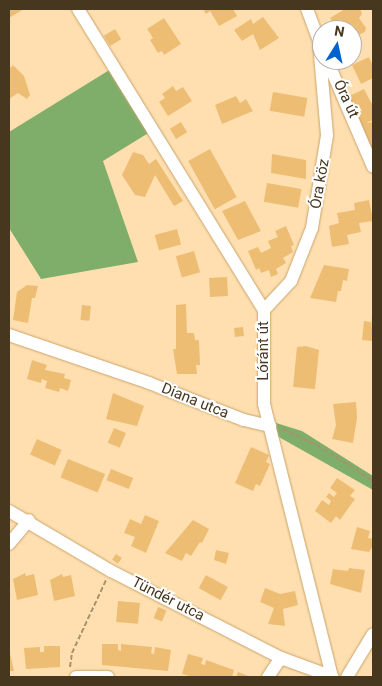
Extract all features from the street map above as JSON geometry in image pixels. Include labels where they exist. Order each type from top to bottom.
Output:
[{"type":"street","name":"Lóránt út","points":[[78,9],[264,310],[264,404],[332,677]]},
{"type":"street","points":[[306,9],[312,25]]},
{"type":"street","name":"Óra köz","points":[[264,310],[291,281],[312,228],[326,135],[322,70]]},
{"type":"street","name":"Óra út","points":[[331,70],[373,167]]},
{"type":"street","name":"Diana utca","points":[[9,335],[149,383],[244,420],[270,426]]},
{"type":"street","name":"Tündér utca","points":[[9,511],[29,520],[111,571],[281,658],[332,677]]},
{"type":"street","points":[[9,544],[29,520]]},
{"type":"street","points":[[347,677],[373,634]]},
{"type":"street","points":[[268,677],[281,658]]},
{"type":"street","points":[[73,673],[108,677]]},
{"type":"path","points":[[270,426],[292,432],[317,445],[373,481]]},
{"type":"path","points":[[73,673],[72,653],[111,571]]},
{"type":"green space","points":[[111,69],[150,132],[103,161],[138,262],[41,279],[9,228],[9,132]]},
{"type":"green space","points":[[273,422],[302,431],[373,476],[373,490],[277,436]]},
{"type":"building","points":[[9,9],[24,9],[9,18]]},
{"type":"building","points":[[203,9],[233,9],[237,16],[219,26],[210,11],[206,14]]},
{"type":"building","points":[[345,9],[360,9],[362,14],[359,18],[360,20],[331,20],[330,18]]},
{"type":"building","points":[[263,17],[279,38],[260,50],[253,34],[242,41],[234,30],[251,19],[253,24]]},
{"type":"building","points":[[164,18],[181,44],[164,55],[162,51],[158,53],[150,40],[153,38],[147,29]]},
{"type":"building","points":[[362,22],[366,28],[365,32],[362,33]]},
{"type":"building","points":[[115,29],[121,39],[110,46],[104,36]]},
{"type":"building","points":[[369,57],[373,66],[373,78],[361,84],[354,70],[362,70],[362,60]]},
{"type":"building","points":[[13,65],[24,76],[30,95],[27,99],[18,93],[9,99],[9,69]]},
{"type":"building","points":[[173,86],[176,91],[183,87],[192,101],[168,116],[159,102],[165,98],[162,94]]},
{"type":"building","points":[[364,89],[373,106],[373,120],[366,123],[373,122],[373,151],[349,96]]},
{"type":"building","points":[[273,92],[307,98],[304,117],[270,111]]},
{"type":"building","points":[[236,96],[240,103],[246,99],[253,111],[222,124],[215,105]]},
{"type":"building","points":[[181,122],[187,132],[176,139],[170,129]]},
{"type":"building","points":[[210,149],[237,197],[215,209],[188,161]]},
{"type":"building","points":[[133,152],[143,155],[149,164],[156,159],[183,201],[174,206],[155,175],[145,197],[135,195],[122,175]]},
{"type":"building","points":[[272,154],[306,160],[306,179],[271,173]]},
{"type":"building","points":[[267,183],[301,189],[298,208],[264,202]]},
{"type":"building","points":[[369,200],[373,221],[359,223],[361,232],[347,235],[349,244],[332,247],[329,226],[339,223],[337,213],[355,210],[354,203]]},
{"type":"building","points":[[245,201],[261,231],[238,240],[222,211]]},
{"type":"building","points":[[286,226],[294,245],[291,246],[293,252],[283,258],[286,263],[276,269],[278,274],[271,277],[269,270],[261,273],[259,268],[256,270],[248,251],[258,247],[261,253],[271,248],[268,241],[278,237],[275,231]]},
{"type":"building","points":[[177,229],[181,244],[159,250],[155,235]]},
{"type":"building","points":[[194,251],[200,272],[182,277],[176,256]]},
{"type":"building","points":[[324,265],[349,269],[347,281],[343,280],[336,302],[310,298]]},
{"type":"building","points":[[227,277],[228,296],[210,297],[209,278]]},
{"type":"building","points":[[27,285],[38,286],[35,298],[32,298],[28,323],[13,320],[17,292]]},
{"type":"building","points":[[186,304],[187,333],[194,333],[195,340],[199,340],[200,365],[196,365],[197,374],[177,374],[173,349],[176,349],[176,305]]},
{"type":"building","points":[[82,305],[91,306],[89,321],[80,320]]},
{"type":"building","points":[[371,316],[373,341],[362,340],[364,321],[371,322]]},
{"type":"building","points":[[243,327],[244,336],[235,337],[234,328]]},
{"type":"building","points":[[306,346],[319,350],[315,389],[293,387],[297,347]]},
{"type":"building","points":[[32,360],[47,365],[45,370],[65,374],[64,378],[71,380],[68,391],[60,388],[59,392],[45,388],[47,381],[42,379],[41,383],[27,379]]},
{"type":"building","points":[[113,393],[144,406],[137,426],[106,419]]},
{"type":"building","points":[[356,402],[357,418],[353,443],[332,439],[336,425],[333,404]]},
{"type":"building","points":[[114,428],[126,433],[120,448],[108,443]]},
{"type":"building","points":[[37,439],[62,450],[55,466],[30,455]]},
{"type":"building","points":[[251,447],[269,455],[266,462],[270,464],[260,486],[256,484],[253,491],[235,483]]},
{"type":"building","points":[[68,459],[105,474],[98,493],[61,478]]},
{"type":"building","points":[[111,469],[133,478],[129,489],[107,480]]},
{"type":"building","points":[[337,478],[355,490],[350,496],[355,499],[340,520],[336,516],[331,523],[315,511],[322,500],[329,505],[331,501],[326,497],[329,493],[334,497],[337,493],[330,488]]},
{"type":"building","points":[[145,515],[159,521],[146,553],[131,546],[135,537],[124,533],[130,519],[141,524]]},
{"type":"building","points":[[193,520],[209,529],[202,543],[200,542],[191,556],[186,553],[182,561],[165,553]]},
{"type":"building","points":[[357,527],[370,531],[368,538],[373,539],[373,546],[369,552],[351,549]]},
{"type":"building","points":[[216,550],[229,553],[226,564],[214,560]]},
{"type":"building","points":[[116,554],[122,558],[118,564],[112,560]]},
{"type":"building","points":[[349,568],[365,570],[361,593],[330,584],[333,569],[348,571]]},
{"type":"building","points":[[25,573],[26,576],[34,574],[38,595],[17,600],[13,579]]},
{"type":"building","points":[[62,574],[63,577],[71,575],[75,596],[54,601],[50,580]]},
{"type":"building","points":[[206,575],[228,587],[221,600],[199,588]]},
{"type":"building","points":[[265,588],[280,594],[295,591],[298,605],[283,609],[285,626],[268,624],[274,608],[260,602]]},
{"type":"building","points":[[118,601],[140,603],[138,624],[116,622]]},
{"type":"building","points":[[158,607],[166,610],[162,621],[154,618]]},
{"type":"building","points":[[102,644],[118,644],[118,650],[121,651],[121,644],[152,647],[151,653],[154,654],[155,647],[171,650],[168,671],[102,665]]},
{"type":"building","points":[[44,646],[60,646],[60,667],[26,669],[24,648],[40,647],[40,652],[44,652]]},
{"type":"building","points":[[9,649],[14,671],[9,671]]},
{"type":"building","points":[[188,654],[203,658],[201,664],[205,665],[206,660],[234,670],[232,677],[193,677],[182,674]]},
{"type":"building","points":[[238,672],[251,677],[236,677]]}]
